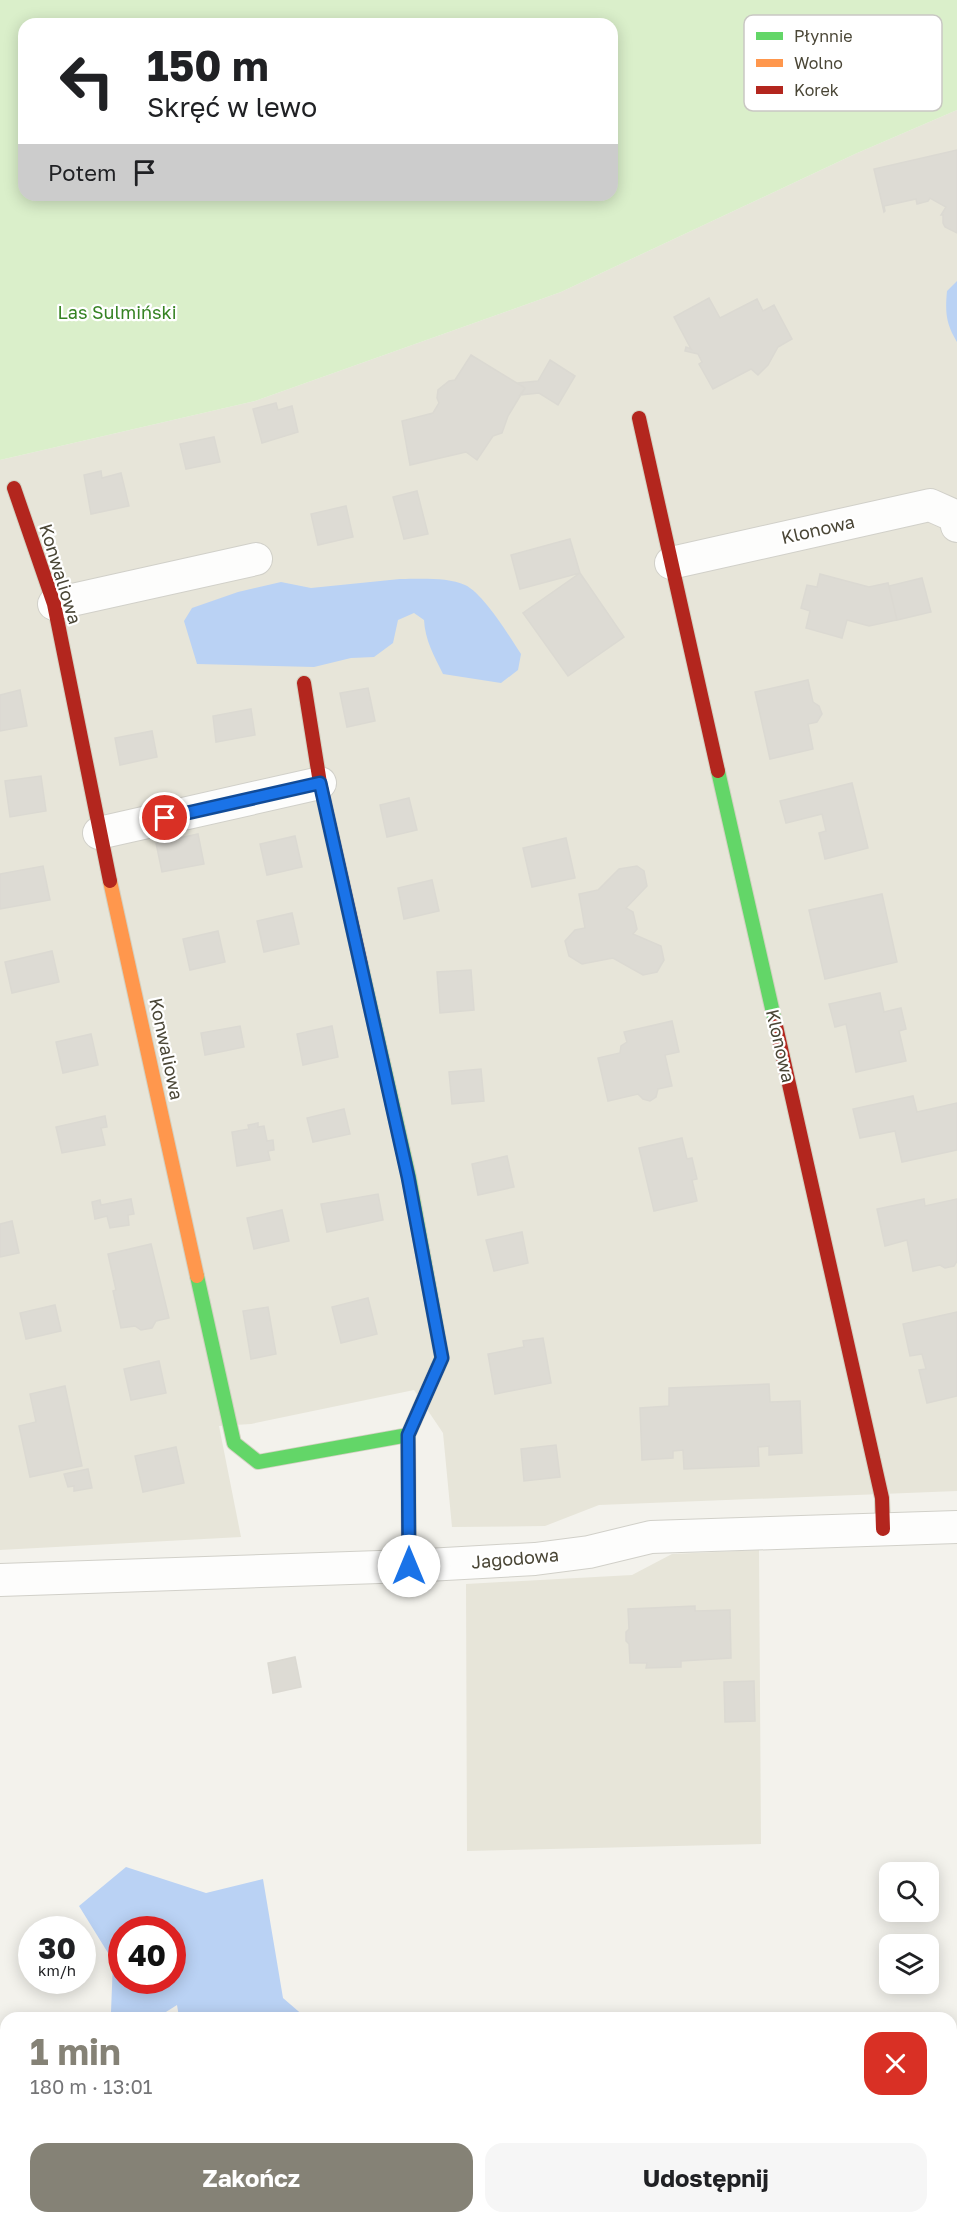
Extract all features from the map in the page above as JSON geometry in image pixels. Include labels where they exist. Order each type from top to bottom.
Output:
[{"type":"street","name":"Klonowa","points":[[639,418],[882,1498],[883,1529]]},
{"type":"street","name":"Konwaliowa","points":[[14,488],[54,604],[99,833],[234,1443],[258,1462],[408,1435]]},
{"type":"street","name":"Klonowa","points":[[671,563],[930,505],[955,516],[957,526]]},
{"type":"street","points":[[54,604],[256,559]]},
{"type":"street","points":[[304,683],[320,783],[408,1177],[442,1358],[408,1435],[409,1566]]},
{"type":"street","points":[[99,833],[320,783]]},
{"type":"street","name":"Jagodowa","points":[[0,1580],[409,1566],[535,1559],[589,1552],[651,1537],[957,1527]]},
{"type":"shaded area","points":[[957,110],[957,1491],[599,1505],[545,1526],[452,1527],[443,1433],[414,1390],[251,1424],[219,1426],[241,1537],[0,1550],[0,460],[255,401],[561,292],[855,154]]},
{"type":"shaded area","points":[[759,1550],[761,1844],[467,1851],[466,1584],[632,1575],[672,1554]]},
{"type":"green space","name":"Las Sulmiński","points":[[0,0],[957,0],[957,110],[855,154],[561,292],[255,401],[0,460]]},
{"type":"water","points":[[957,281],[957,342],[948,324],[946,306],[947,291]]},
{"type":"water","points":[[400,579],[458,582],[472,590],[496,616],[521,654],[518,670],[501,683],[443,674],[428,641],[424,620],[414,613],[398,620],[393,643],[374,657],[351,658],[314,667],[197,664],[184,621],[192,608],[238,592],[281,582],[311,588]]},
{"type":"water","points":[[126,1867],[206,1893],[263,1879],[283,1998],[299,2012],[178,2012],[177,2005],[166,2012],[111,2012],[112,1994],[186,1994],[186,1916],[108,1916],[108,1953],[96,1934],[96,1916],[85,1916],[79,1906]]},
{"type":"building","points":[[957,150],[957,233],[945,227],[943,223],[943,215],[941,215],[946,207],[930,198],[928,201],[917,204],[916,199],[884,206],[884,212],[874,169]]},
{"type":"building","points":[[709,298],[720,318],[757,299],[763,311],[774,305],[792,339],[778,347],[768,365],[758,375],[751,369],[713,389],[699,364],[702,362],[698,354],[685,351],[686,347],[691,349],[674,317]]},
{"type":"building","points":[[471,355],[525,388],[508,416],[502,433],[493,436],[477,460],[466,452],[410,465],[402,421],[433,413],[439,403],[438,390],[449,381],[455,380]]},
{"type":"building","points":[[550,360],[575,376],[558,405],[539,393],[520,395],[525,388],[517,383],[538,381]]},
{"type":"building","points":[[276,403],[278,410],[292,406],[298,432],[262,443],[253,409]]},
{"type":"building","points":[[214,437],[220,462],[186,469],[180,444]]},
{"type":"building","points":[[101,471],[102,478],[121,473],[129,506],[91,514],[84,475]]},
{"type":"building","points":[[417,491],[428,534],[404,539],[393,497]]},
{"type":"building","points":[[346,506],[353,537],[318,545],[311,514]]},
{"type":"building","points":[[570,539],[580,573],[520,589],[511,555]]},
{"type":"building","points":[[580,573],[624,637],[568,676],[523,613]]},
{"type":"building","points":[[820,574],[869,587],[888,583],[897,620],[869,626],[847,620],[842,638],[806,628],[810,611],[801,608],[807,585],[817,587]]},
{"type":"building","points":[[922,578],[931,612],[897,620],[889,586]]},
{"type":"building","points":[[808,680],[813,702],[819,706],[822,714],[817,722],[808,724],[813,749],[770,759],[755,692]]},
{"type":"building","points":[[368,688],[375,721],[347,727],[340,693]]},
{"type":"building","points":[[20,690],[27,726],[0,731],[0,695]]},
{"type":"building","points":[[251,709],[255,735],[216,742],[213,716]]},
{"type":"building","points":[[152,731],[157,757],[120,765],[115,738]]},
{"type":"building","points":[[41,776],[46,811],[10,817],[5,781]]},
{"type":"building","points":[[852,783],[868,848],[825,859],[819,833],[826,831],[822,814],[786,823],[780,801]]},
{"type":"building","points":[[409,798],[417,830],[387,837],[380,805]]},
{"type":"building","points":[[198,834],[204,864],[162,872],[156,843]]},
{"type":"building","points":[[295,836],[302,867],[267,875],[260,844]]},
{"type":"building","points":[[566,838],[575,878],[532,887],[523,848]]},
{"type":"building","points":[[43,866],[50,900],[0,909],[0,874]]},
{"type":"building","points":[[637,866],[644,871],[647,886],[626,908],[633,912],[637,929],[633,934],[661,946],[664,960],[657,972],[643,975],[613,958],[582,964],[569,956],[565,941],[575,930],[585,928],[579,894],[598,890],[619,869]]},
{"type":"building","points":[[432,880],[439,911],[404,919],[398,888]]},
{"type":"building","points":[[882,894],[897,962],[825,979],[809,910]]},
{"type":"building","points":[[292,913],[299,944],[264,952],[257,921]]},
{"type":"building","points":[[218,931],[225,962],[190,970],[183,939]]},
{"type":"building","points":[[52,951],[59,982],[12,993],[5,962]]},
{"type":"building","points":[[471,970],[474,1010],[440,1013],[437,972]]},
{"type":"building","points":[[880,993],[884,1012],[901,1008],[906,1029],[899,1031],[906,1061],[856,1072],[846,1024],[835,1027],[829,1004]]},
{"type":"building","points":[[672,1021],[679,1052],[665,1055],[672,1086],[658,1089],[656,1097],[650,1101],[638,1094],[608,1101],[598,1058],[620,1053],[621,1046],[627,1042],[624,1032]]},
{"type":"building","points":[[240,1026],[244,1047],[205,1055],[201,1033]]},
{"type":"building","points":[[332,1026],[338,1057],[303,1065],[297,1034]]},
{"type":"building","points":[[91,1034],[98,1065],[63,1073],[56,1042]]},
{"type":"building","points":[[481,1069],[484,1101],[452,1104],[449,1072]]},
{"type":"building","points":[[913,1096],[917,1112],[957,1103],[957,1150],[902,1162],[895,1131],[860,1138],[853,1109]]},
{"type":"building","points":[[344,1109],[350,1134],[313,1142],[307,1118]]},
{"type":"building","points":[[105,1116],[107,1127],[101,1128],[105,1145],[62,1153],[56,1127]]},
{"type":"building","points":[[258,1123],[258,1127],[264,1126],[267,1141],[273,1140],[274,1150],[268,1151],[270,1160],[237,1166],[232,1132],[249,1129],[248,1125]]},
{"type":"building","points":[[682,1138],[687,1159],[692,1158],[697,1179],[692,1180],[697,1201],[654,1211],[639,1148]]},
{"type":"building","points":[[507,1156],[514,1187],[478,1195],[472,1164]]},
{"type":"building","points":[[378,1194],[383,1220],[327,1232],[321,1204]]},
{"type":"building","points":[[131,1199],[134,1214],[128,1215],[129,1225],[110,1228],[107,1216],[95,1219],[92,1202],[100,1200],[101,1205]]},
{"type":"building","points":[[924,1199],[925,1206],[957,1199],[957,1261],[954,1266],[945,1268],[940,1265],[913,1271],[907,1240],[885,1246],[877,1209]]},
{"type":"building","points":[[282,1210],[289,1241],[254,1249],[247,1218]]},
{"type":"building","points":[[12,1221],[19,1253],[0,1257],[0,1224]]},
{"type":"building","points":[[522,1232],[528,1263],[494,1271],[486,1240]]},
{"type":"building","points":[[151,1244],[169,1318],[156,1321],[152,1328],[141,1330],[135,1326],[121,1328],[108,1254]]},
{"type":"building","points":[[368,1298],[377,1334],[341,1343],[332,1307]]},
{"type":"building","points":[[55,1305],[61,1331],[26,1339],[20,1313]]},
{"type":"building","points":[[268,1307],[276,1354],[251,1359],[243,1311]]},
{"type":"building","points":[[957,1312],[957,1396],[927,1403],[919,1370],[926,1369],[922,1354],[910,1356],[903,1324]]},
{"type":"building","points":[[543,1338],[551,1383],[495,1394],[488,1354],[524,1347],[523,1341]]},
{"type":"building","points":[[159,1361],[166,1393],[131,1400],[124,1369]]},
{"type":"building","points":[[769,1384],[770,1402],[800,1401],[802,1453],[769,1455],[769,1446],[758,1447],[759,1466],[684,1469],[683,1450],[673,1451],[673,1458],[642,1460],[640,1408],[669,1406],[669,1388]]},
{"type":"building","points":[[65,1386],[82,1466],[30,1477],[19,1426],[36,1422],[30,1394]]},
{"type":"building","points":[[556,1445],[560,1477],[524,1481],[521,1449]]},
{"type":"building","points":[[176,1447],[184,1483],[143,1492],[135,1456]]},
{"type":"building","points":[[88,1469],[92,1488],[74,1491],[74,1486],[68,1487],[64,1474]]},
{"type":"building","points":[[695,1606],[695,1611],[730,1610],[731,1658],[681,1661],[681,1667],[646,1668],[647,1663],[630,1663],[629,1644],[626,1641],[626,1632],[629,1629],[628,1609]]},
{"type":"building","points":[[295,1657],[301,1687],[273,1693],[268,1663]]},
{"type":"building","points":[[754,1681],[755,1721],[725,1722],[724,1682]]},
{"type":"traffic: fast","points":[[718,771],[776,1026]]},
{"type":"traffic: fast","points":[[361,965],[409,1177],[442,1358],[438,1367]]},
{"type":"traffic: fast","points":[[197,1276],[234,1443],[258,1462],[408,1435]]},
{"type":"traffic: slow","points":[[110,881],[197,1276]]},
{"type":"traffic: jam","points":[[639,418],[718,771]]},
{"type":"traffic: jam","points":[[14,488],[54,604],[110,881]]},
{"type":"traffic: jam","points":[[304,683],[320,783],[361,965]]},
{"type":"traffic: jam","points":[[776,1026],[882,1498],[883,1529]]},
{"type":"traffic: jam","points":[[409,1566],[408,1435],[438,1367]]},
{"type":"route","points":[[165,818],[320,783],[408,1177],[442,1358],[408,1435],[409,1566]]}]
